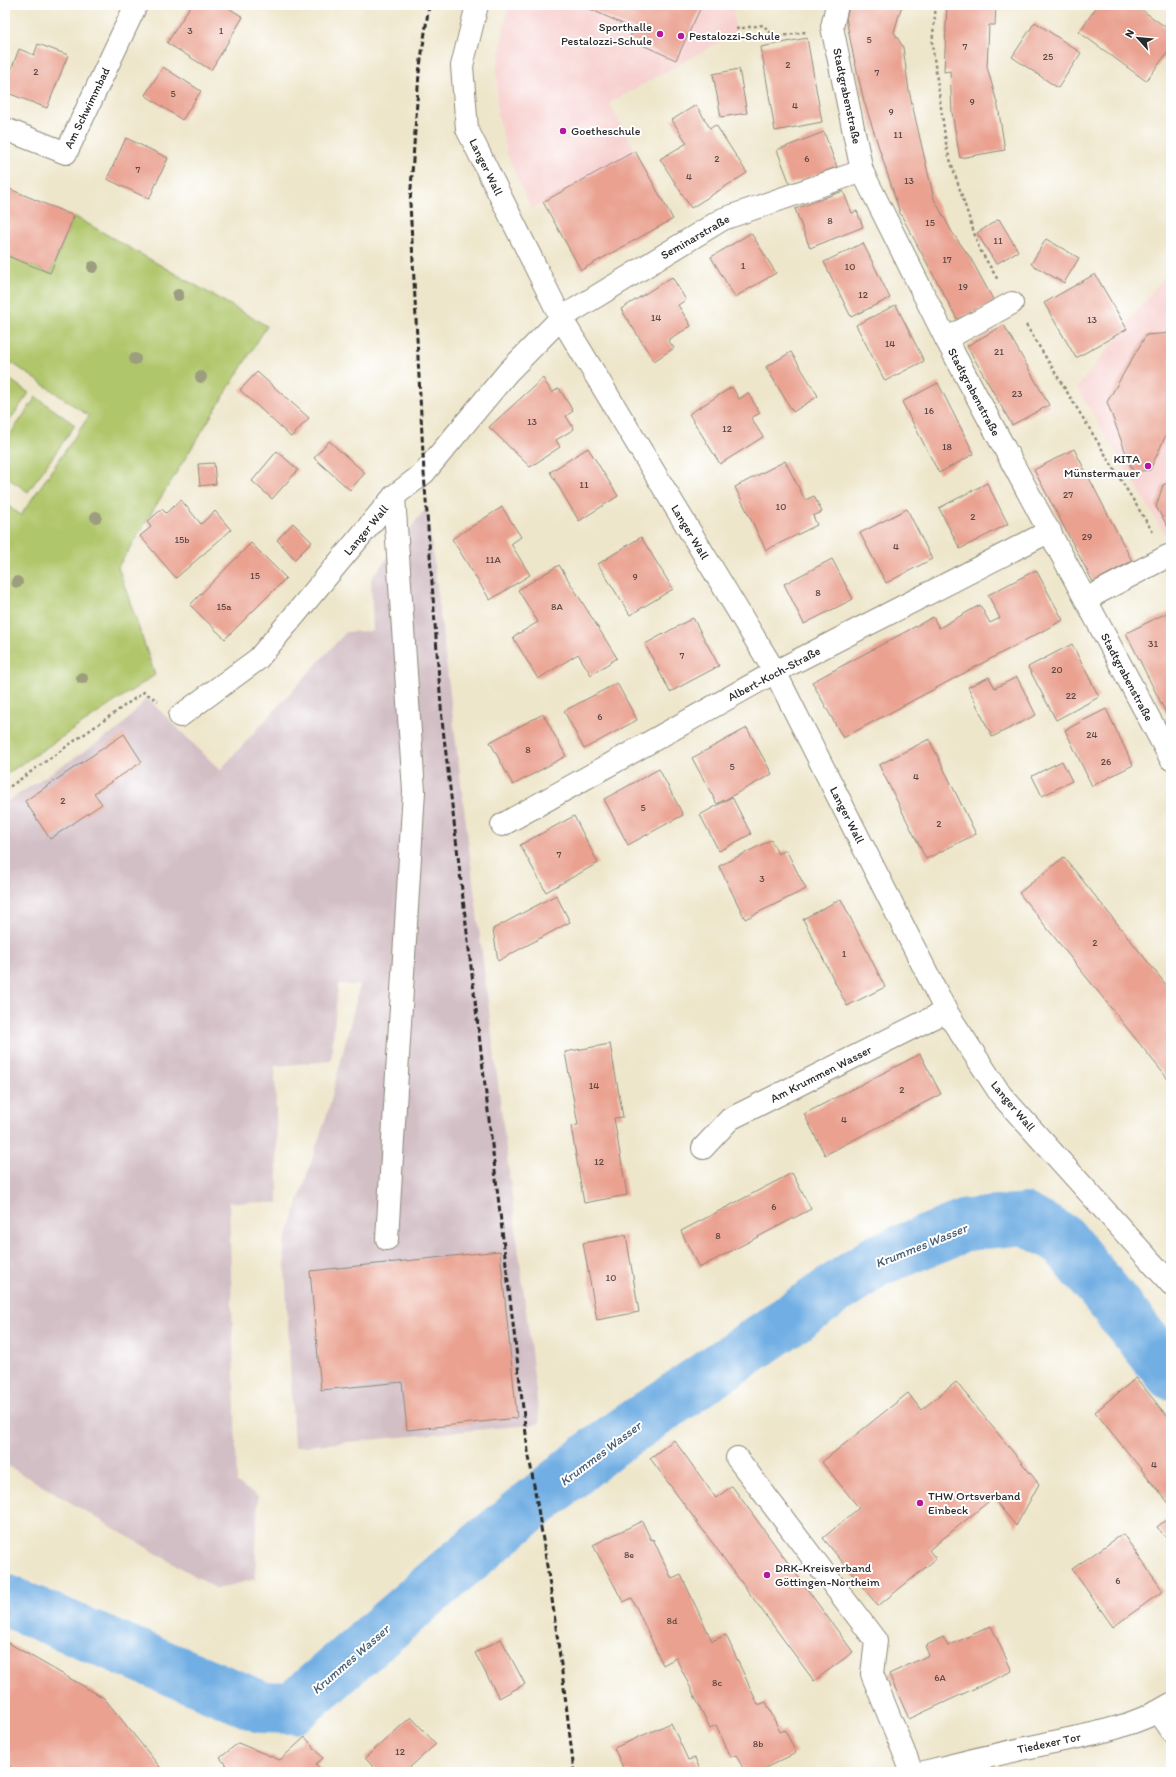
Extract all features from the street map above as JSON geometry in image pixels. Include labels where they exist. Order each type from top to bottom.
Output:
[{"type":"street","name":"Am Schwimmbad","points":[[5,129],[66,153],[136,5]]},
{"type":"street","name":"Langer Wall","points":[[477,5],[462,66],[467,129],[561,318],[775,672],[946,1011],[1000,1094],[1171,1284]]},
{"type":"street","name":"Stadtgrabenstraße","points":[[837,5],[832,27],[862,171],[946,340],[1050,531],[1171,759]]},
{"type":"street","name":"Seminarstraße","points":[[561,318],[723,219],[862,171]]},
{"type":"street","points":[[946,340],[1012,303]]},
{"type":"street","name":"Langer Wall","points":[[180,716],[258,659],[394,496],[424,473],[508,372],[561,318]]},
{"type":"street","points":[[387,1238],[414,792],[394,496]]},
{"type":"street","name":"Albert-Koch-Straße","points":[[502,825],[775,672],[1050,531]]},
{"type":"street","points":[[1086,599],[1168,556]]},
{"type":"street","name":"Am Krummen Wasser","points":[[704,1148],[730,1119],[946,1011]]},
{"type":"street","points":[[737,1458],[876,1641],[872,1674],[912,1772]]},
{"type":"street","points":[[1165,1708],[1171,1731]]},
{"type":"street","name":"Tiedexer Tor","points":[[924,1772],[1122,1727],[1165,1708]]},
{"type":"path","points":[[736,29],[763,25],[775,37],[832,27]]},
{"type":"path","points":[[5,790],[144,692],[180,716]]},
{"type":"shaded area","name":"Goetheschule","points":[[508,5],[756,5],[733,12],[736,33],[609,103],[673,219],[581,270],[544,202],[531,209],[507,154],[497,111],[497,70]]},
{"type":"shaded area","name":"KITA Münstermauer","points":[[1171,268],[1171,544],[1077,388]]},
{"type":"shaded area","points":[[427,507],[540,1424],[294,1447],[284,1245],[328,1111],[360,985],[338,984],[331,1061],[275,1066],[278,1203],[229,1202],[237,1483],[258,1496],[255,1579],[217,1589],[5,1464],[5,803],[120,728],[147,698],[220,770],[346,632],[373,631],[371,579]]},
{"type":"green space","points":[[74,216],[267,326],[118,567],[155,675],[5,775],[5,504],[21,515],[89,416],[5,358],[5,255],[50,273]]},
{"type":"green space","points":[[5,376],[29,393],[5,427]]},
{"type":"green space","points":[[36,397],[75,425],[28,492],[5,476],[5,442]]},
{"type":"building","points":[[191,5],[224,5],[243,17],[211,70],[167,43]]},
{"type":"building","name":"Pestalozzi-Schule","points":[[581,5],[702,5],[676,60],[629,39],[634,29]]},
{"type":"building","points":[[850,5],[902,5],[894,32],[903,47],[909,91],[934,199],[952,232],[971,259],[995,303],[957,319],[900,213],[864,101],[846,18]]},
{"type":"building","points":[[947,5],[996,5],[995,25],[989,25],[987,67],[998,106],[1005,150],[960,158],[952,113],[950,71],[944,72]]},
{"type":"building","points":[[1098,5],[1135,5],[1171,31],[1171,48],[1146,81],[1079,32]]},
{"type":"building","points":[[1035,22],[1081,53],[1058,88],[1012,57]]},
{"type":"building","points":[[807,38],[822,122],[775,131],[761,47]]},
{"type":"building","points":[[38,44],[68,55],[47,108],[5,92],[5,86],[19,49],[34,55]]},
{"type":"building","points":[[163,67],[201,91],[182,120],[145,95]]},
{"type":"building","points":[[739,69],[747,113],[721,117],[713,74]]},
{"type":"building","points":[[696,105],[710,128],[716,125],[747,173],[691,208],[660,159],[687,143],[672,120]]},
{"type":"building","points":[[824,132],[837,167],[790,184],[777,150]]},
{"type":"building","points":[[126,138],[168,158],[149,199],[107,179]]},
{"type":"building","points":[[635,151],[673,219],[581,270],[543,202]]},
{"type":"building","points":[[5,187],[74,216],[50,273],[5,255]]},
{"type":"building","points":[[843,191],[852,213],[857,211],[863,227],[810,248],[795,209]]},
{"type":"building","points":[[999,219],[1018,251],[996,264],[977,233]]},
{"type":"building","points":[[751,233],[776,273],[735,297],[711,257]]},
{"type":"building","points":[[1046,239],[1079,258],[1064,283],[1031,264]]},
{"type":"building","points":[[863,243],[890,298],[851,317],[824,262]]},
{"type":"building","points":[[1095,274],[1127,329],[1076,358],[1044,303]]},
{"type":"building","points":[[672,277],[686,300],[678,305],[691,326],[668,340],[674,348],[654,361],[621,309]]},
{"type":"building","points":[[896,305],[924,361],[885,381],[856,325]]},
{"type":"building","points":[[1004,325],[1049,405],[1012,425],[967,346]]},
{"type":"building","points":[[1171,333],[1171,424],[1150,470],[1133,472],[1107,402],[1146,335]]},
{"type":"building","points":[[791,352],[818,396],[793,412],[766,367]]},
{"type":"building","points":[[257,372],[309,418],[291,437],[240,390]]},
{"type":"building","points":[[543,378],[552,393],[559,388],[573,411],[566,416],[574,429],[556,440],[560,447],[530,467],[489,427]]},
{"type":"building","points":[[938,383],[974,454],[939,473],[902,402]]},
{"type":"building","points":[[732,387],[739,399],[748,393],[760,413],[751,418],[763,437],[720,464],[689,414]]},
{"type":"building","points":[[329,441],[365,473],[350,490],[314,458]]},
{"type":"building","points":[[588,448],[618,496],[579,521],[550,472]]},
{"type":"building","points":[[1074,449],[1132,561],[1093,582],[1034,470]]},
{"type":"building","points":[[277,451],[298,470],[272,499],[252,481]]},
{"type":"building","points":[[785,461],[805,500],[814,496],[822,512],[813,516],[817,525],[766,550],[735,487]]},
{"type":"building","points":[[214,463],[216,484],[200,486],[198,464]]},
{"type":"building","points":[[1171,481],[1171,532],[1156,507],[1163,485]]},
{"type":"building","points":[[987,483],[1008,524],[960,549],[939,508]]},
{"type":"building","points":[[181,500],[201,524],[215,511],[231,530],[176,578],[140,536],[151,527],[147,522],[162,509],[166,513]]},
{"type":"building","points":[[502,507],[521,537],[511,544],[530,575],[490,600],[452,539]]},
{"type":"building","points":[[907,509],[932,559],[886,583],[860,533]]},
{"type":"building","points":[[293,523],[312,542],[295,559],[277,540]]},
{"type":"building","points":[[641,537],[673,589],[630,615],[598,564]]},
{"type":"building","points":[[251,543],[286,578],[225,639],[190,605]]},
{"type":"building","points":[[832,559],[853,599],[804,624],[784,584]]},
{"type":"building","points":[[559,565],[617,658],[591,675],[578,654],[538,679],[513,637],[538,622],[518,590]]},
{"type":"building","points":[[1036,570],[1063,620],[843,738],[812,682],[933,617],[939,628],[980,605],[990,623],[1000,618],[988,595]]},
{"type":"building","points":[[1171,611],[1171,723],[1126,633]]},
{"type":"building","points":[[693,618],[719,666],[670,692],[645,644]]},
{"type":"building","points":[[1072,644],[1099,697],[1056,720],[1028,667]]},
{"type":"building","points":[[989,677],[995,688],[1017,677],[1036,715],[992,737],[968,687]]},
{"type":"building","points":[[617,683],[637,720],[584,749],[564,711]]},
{"type":"building","points":[[1106,709],[1133,765],[1092,786],[1065,730]]},
{"type":"building","points":[[543,714],[566,756],[513,785],[490,742]]},
{"type":"building","points":[[747,728],[772,774],[717,804],[692,758]]},
{"type":"building","points":[[124,734],[142,762],[94,793],[102,804],[50,839],[25,801]]},
{"type":"building","points":[[929,739],[976,834],[926,859],[879,765]]},
{"type":"building","points":[[1062,761],[1072,781],[1042,796],[1032,776]]},
{"type":"building","points":[[659,769],[683,815],[628,845],[604,799]]},
{"type":"building","points":[[732,797],[751,834],[719,851],[700,815]]},
{"type":"building","points":[[574,816],[598,863],[546,892],[520,845]]},
{"type":"building","points":[[771,840],[778,854],[786,850],[806,889],[745,919],[719,866]]},
{"type":"building","points":[[1064,857],[1171,991],[1171,1083],[1019,893]]},
{"type":"building","points":[[556,895],[570,922],[498,961],[493,929]]},
{"type":"building","points":[[841,899],[885,987],[847,1006],[803,919]]},
{"type":"building","points":[[610,1044],[623,1117],[614,1118],[627,1195],[584,1203],[571,1126],[578,1125],[565,1052]]},
{"type":"building","points":[[920,1054],[941,1094],[825,1155],[804,1114]]},
{"type":"building","points":[[792,1173],[811,1209],[699,1268],[681,1231]]},
{"type":"building","points":[[626,1235],[639,1312],[597,1320],[583,1243]]},
{"type":"building","points":[[500,1251],[517,1418],[407,1430],[402,1382],[321,1390],[310,1271]]},
{"type":"building","points":[[1136,1378],[1171,1421],[1171,1506],[1095,1412]]},
{"type":"building","name":"THW Ortsverband Einbeck","points":[[956,1382],[1039,1484],[1016,1526],[993,1498],[929,1550],[936,1559],[878,1606],[823,1538],[859,1508],[822,1462],[908,1393],[921,1410]]},
{"type":"building","name":"DRK-Kreisverband Göttingen-Northeim","points":[[674,1440],[716,1498],[732,1486],[853,1652],[814,1681],[650,1458]]},
{"type":"building","points":[[1171,1516],[1171,1544],[1157,1527]]},
{"type":"building","points":[[642,1521],[651,1540],[653,1539],[672,1579],[681,1575],[712,1641],[726,1635],[758,1705],[766,1702],[780,1732],[785,1730],[796,1753],[757,1772],[745,1772],[736,1755],[731,1757],[716,1725],[710,1728],[676,1658],[663,1665],[632,1598],[623,1602],[593,1545]]},
{"type":"building","points":[[1123,1534],[1163,1591],[1113,1627],[1072,1569]]},
{"type":"building","points":[[991,1626],[1012,1671],[909,1719],[889,1674],[929,1655],[925,1646],[943,1637],[948,1646]]},
{"type":"building","points":[[501,1639],[525,1684],[499,1698],[475,1653]]},
{"type":"building","points":[[5,1641],[104,1698],[164,1772],[15,1772],[5,1760]]},
{"type":"building","points":[[411,1717],[436,1744],[408,1769],[411,1772],[378,1772],[365,1758]]},
{"type":"building","points":[[671,1723],[688,1760],[695,1758],[701,1772],[625,1772],[614,1748]]},
{"type":"building","points":[[305,1737],[323,1758],[316,1764],[324,1772],[232,1772],[220,1758],[238,1743],[280,1760]]},
{"type":"waterway","name":"Krummes Wasser","points":[[5,1600],[261,1707],[293,1708],[449,1573],[602,1448],[878,1260],[967,1225],[1025,1219],[1062,1239],[1171,1374]]},
{"type":"railway","points":[[429,5],[419,73],[410,203],[424,473],[442,720],[528,1451],[554,1611],[574,1772]]},
{"type":"place","name":"Sporthalle Pestalozzi-Schule","points":[[660,34]]},
{"type":"place","name":"Pestalozzi-Schule","points":[[681,36]]},
{"type":"place","name":"Goetheschule","points":[[563,131]]},
{"type":"place","name":"KITA Münstermauer","points":[[1148,466]]},
{"type":"place","name":"THW Ortsverband Einbeck","points":[[920,1503]]},
{"type":"place","name":"DRK-Kreisverband Göttingen-Northeim","points":[[767,1575]]}]
